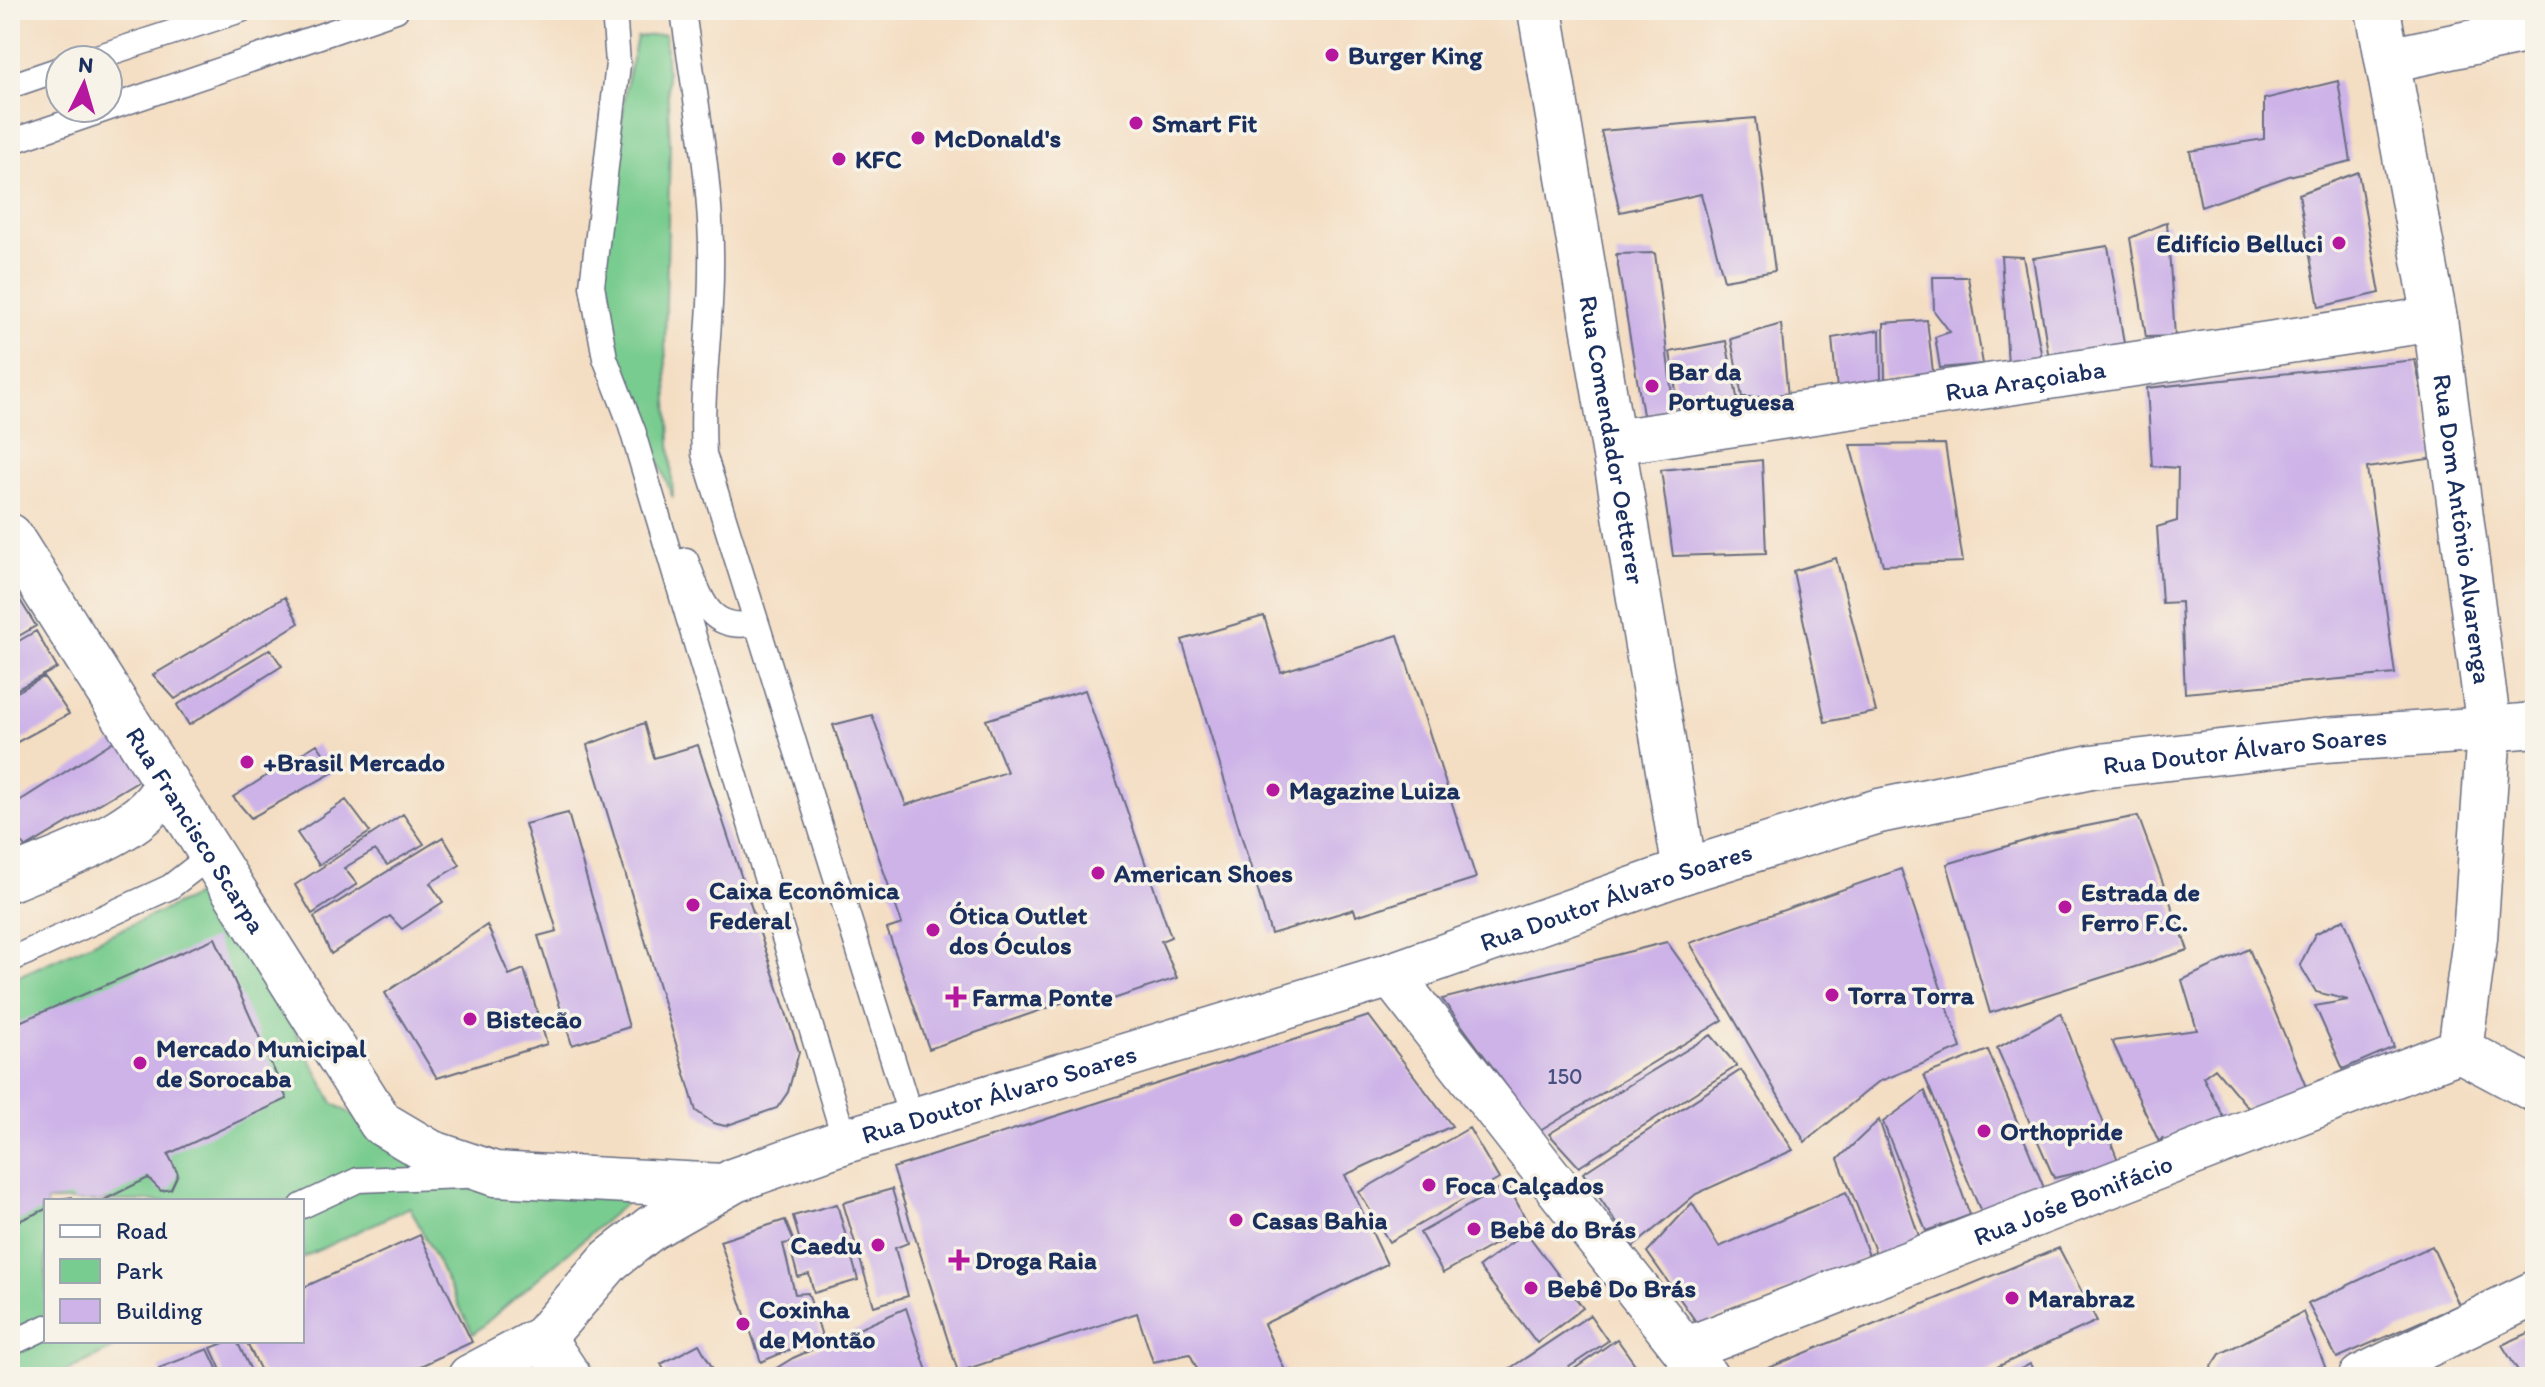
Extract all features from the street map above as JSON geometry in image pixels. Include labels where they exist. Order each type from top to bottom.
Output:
[{"type":"street","name":"Rua Comendador Oetterer","points":[[1540,10],[1685,871]]},
{"type":"street","name":"Rua Dom Antônio Alvarenga","points":[[2378,10],[2435,319],[2489,729],[2475,938],[2460,1050]]},
{"type":"street","points":[[2388,60],[2535,29]]},
{"type":"street","name":"Rua Araçoiaba","points":[[1614,442],[2435,319]]},
{"type":"street","name":"Rua Francisco Scarpa","points":[[10,536],[381,1123],[430,1152],[507,1175]]},
{"type":"street","name":"Rua Doutor Álvaro Soares","points":[[723,1186],[845,1141],[1391,975],[1685,871],[1879,811],[2091,767],[2324,740],[2535,725]]},
{"type":"street","points":[[10,879],[129,826],[161,798],[166,782]]},
{"type":"street","points":[[1391,975],[1695,1364]]},
{"type":"street","points":[[2460,1050],[2535,1090]]},
{"type":"street","name":"Rua Jośe Bonifácio","points":[[1695,1364],[2460,1050]]},
{"type":"street","points":[[507,1175],[723,1186]]},
{"type":"street","points":[[470,1377],[543,1338],[610,1260],[651,1228],[723,1186]]},
{"type":"street","points":[[2361,1377],[2535,1293]]},
{"type":"street","points":[[543,1338],[569,1377]]},
{"type":"lane","points":[[124,48],[241,10]]},
{"type":"lane","points":[[10,142],[396,10]]},
{"type":"lane","points":[[614,10],[618,64],[592,286],[605,358],[704,605],[719,621],[738,627],[756,623]]},
{"type":"lane","points":[[683,10],[707,191],[711,271],[701,406],[704,454],[912,1121]]},
{"type":"lane","points":[[10,86],[44,74]]},
{"type":"lane","points":[[629,420],[845,1141]]},
{"type":"lane","points":[[10,960],[170,887],[201,863],[201,839]]},
{"type":"lane","points":[[304,1205],[358,1180],[507,1175]]},
{"type":"lane","points":[[10,1344],[44,1328]]},
{"type":"green space","points":[[665,34],[670,145],[665,343],[673,498],[624,372],[606,309],[603,274],[626,87],[637,37]]},
{"type":"green space","points":[[219,885],[333,1103],[475,1189],[634,1196],[473,1334],[410,1207],[304,1257],[304,1199],[44,1199],[44,1343],[125,1343],[54,1377],[10,1377],[10,980]]},
{"type":"building","points":[[2338,81],[2351,161],[2289,176],[2201,207],[2190,151],[2264,139],[2264,99]]},
{"type":"building","points":[[1755,118],[1775,271],[1724,280],[1701,194],[1620,212],[1601,131]]},
{"type":"building","name":"Edifício Belluci","points":[[2358,172],[2380,293],[2319,307],[2299,194]]},
{"type":"building","points":[[2167,222],[2175,336],[2146,337],[2130,238]]},
{"type":"building","points":[[2108,246],[2125,349],[2049,359],[2033,258]]},
{"type":"building","points":[[1655,253],[1674,412],[1643,415],[1616,254]]},
{"type":"building","points":[[2001,256],[2023,257],[2042,358],[2008,365]]},
{"type":"building","points":[[1933,277],[1968,277],[1983,364],[1940,368],[1935,337],[1950,332],[1934,311]]},
{"type":"building","points":[[1927,320],[1933,372],[1885,379],[1884,323]]},
{"type":"building","points":[[1781,324],[1788,397],[1742,397],[1731,339]]},
{"type":"building","points":[[1880,330],[1881,381],[1837,389],[1832,338]]},
{"type":"building","points":[[1726,341],[1738,402],[1679,411],[1670,352]]},
{"type":"building","points":[[2415,360],[2435,458],[2367,468],[2395,674],[2185,693],[2181,602],[2162,603],[2157,527],[2177,521],[2178,468],[2152,466],[2147,388]]},
{"type":"building","points":[[1945,444],[1963,562],[1883,565],[1850,445]]},
{"type":"building","points":[[1762,460],[1766,553],[1673,556],[1661,470]]},
{"type":"building","points":[[1836,558],[1876,712],[1825,722],[1793,571]]},
{"type":"building","points":[[10,584],[36,626],[10,641]]},
{"type":"building","points":[[285,597],[299,623],[175,699],[153,675]]},
{"type":"building","points":[[1264,616],[1281,672],[1398,635],[1476,878],[1356,916],[1354,909],[1271,934],[1182,640]]},
{"type":"building","points":[[36,631],[57,668],[10,693],[10,646]]},
{"type":"building","points":[[270,649],[282,666],[189,725],[177,705]]},
{"type":"building","points":[[44,677],[69,714],[10,746],[10,696]]},
{"type":"building","points":[[1085,690],[1171,937],[1161,941],[1177,978],[1089,1007],[1084,995],[929,1049],[887,929],[902,924],[833,725],[872,715],[906,805],[1007,772],[986,720]]},
{"type":"building","name":"Caixa Econômica Federal","points":[[644,723],[654,758],[698,745],[799,1052],[788,1092],[777,1108],[725,1126],[713,1123],[696,1111],[587,745]]},
{"type":"building","points":[[120,737],[146,776],[25,848],[10,821],[10,807]]},
{"type":"building","points":[[317,744],[336,771],[251,818],[233,797]]},
{"type":"building","points":[[346,800],[370,832],[319,865],[297,833]]},
{"type":"building","points":[[568,813],[629,1027],[572,1045],[538,936],[557,931],[525,824]]},
{"type":"building","points":[[403,814],[424,844],[387,865],[375,850],[344,868],[357,884],[312,914],[295,885]]},
{"type":"building","name":"Estrada de Ferro F.C.","points":[[2138,816],[2188,950],[1990,1013],[1947,864],[2051,833]]},
{"type":"building","points":[[443,837],[460,865],[430,883],[443,902],[402,929],[390,916],[331,954],[314,917]]},
{"type":"building","name":"Torra Torra","points":[[1901,869],[1961,1048],[1878,1082],[1805,1142],[1690,943]]},
{"type":"building","points":[[2344,919],[2394,1047],[2343,1069],[2315,1006],[2348,1000],[2316,992],[2300,965],[2315,934]]},
{"type":"building","name":"Bistecão","points":[[487,925],[509,975],[524,969],[547,1044],[437,1078],[385,993]]},
{"type":"building","name":"Mercado Municipal de Sorocaba","points":[[215,938],[287,1099],[168,1154],[178,1174],[171,1189],[161,1191],[148,1178],[106,1199],[44,1199],[44,1210],[10,1225],[10,1026]]},
{"type":"building","points":[[1667,942],[1723,1020],[1540,1131],[1442,999]]},
{"type":"building","points":[[2249,949],[2311,1099],[2255,1116],[2215,1068],[2203,1077],[2230,1129],[2159,1149],[2163,1137],[2159,1142],[2112,1041],[2197,1030],[2182,980]]},
{"type":"building","points":[[2061,1013],[2119,1163],[2054,1178],[1997,1048]]},
{"type":"building","name":"Casas Bahia","points":[[1369,1016],[1452,1126],[1345,1175],[1387,1264],[1264,1324],[1288,1377],[1201,1377],[1190,1354],[1153,1362],[1137,1313],[958,1372],[893,1168]]},
{"type":"building","points":[[1711,1035],[1737,1066],[1579,1167],[1549,1134]]},
{"type":"building","name":"Orthopride","points":[[1988,1050],[2044,1188],[1983,1217],[1924,1075]]},
{"type":"building","points":[[1741,1070],[1793,1150],[1696,1194],[1633,1247],[1583,1173]]},
{"type":"building","points":[[1925,1091],[1970,1215],[1926,1231],[1883,1122]]},
{"type":"building","points":[[1879,1120],[1922,1245],[1878,1258],[1838,1159]]},
{"type":"building","name":"Foca Calçados","points":[[1469,1128],[1499,1179],[1389,1242],[1359,1192]]},
{"type":"building","name":"Bebê do Brás","points":[[1507,1184],[1529,1225],[1443,1273],[1420,1233]]},
{"type":"building","name":"Caedu","points":[[892,1189],[908,1243],[895,1248],[908,1296],[874,1306],[843,1203]]},
{"type":"building","points":[[1846,1192],[1869,1256],[1699,1326],[1647,1252],[1692,1203],[1719,1247]]},
{"type":"building","points":[[837,1204],[858,1280],[814,1293],[809,1274],[798,1277],[790,1248],[801,1245],[793,1216]]},
{"type":"building","points":[[785,1220],[794,1242],[783,1244],[795,1294],[808,1293],[822,1336],[761,1362],[720,1241]]},
{"type":"building","name":"Bebê Do Brás","points":[[1526,1232],[1583,1308],[1537,1343],[1479,1267]]},
{"type":"building","points":[[420,1235],[472,1342],[397,1377],[264,1377],[247,1343],[304,1343],[304,1287]]},
{"type":"building","points":[[2432,1246],[2459,1305],[2337,1358],[2308,1304]]},
{"type":"building","name":"Marabraz","points":[[2059,1248],[2097,1321],[1975,1377],[1747,1377]]},
{"type":"building","points":[[906,1308],[929,1377],[762,1377],[793,1358]]},
{"type":"building","points":[[2303,1312],[2328,1374],[2205,1377],[2220,1354]]},
{"type":"building","points":[[1590,1315],[1608,1341],[1554,1377],[1497,1377]]},
{"type":"building","points":[[2535,1330],[2535,1377],[2522,1377],[2502,1345]]},
{"type":"building","points":[[1617,1339],[1644,1377],[1563,1377]]},
{"type":"building","points":[[223,1343],[238,1343],[254,1377],[224,1377],[211,1348]]},
{"type":"building","points":[[699,1344],[717,1376],[668,1377],[661,1364]]},
{"type":"building","points":[[208,1349],[221,1377],[163,1377],[159,1368]]},
{"type":"building","points":[[2030,1364],[2037,1377],[2005,1377]]},
{"type":"place","name":"Burger King","points":[[1332,55]]},
{"type":"place","name":"Smart Fit","points":[[1136,123]]},
{"type":"place","name":"McDonald's","points":[[918,138]]},
{"type":"place","name":"KFC","points":[[839,159]]},
{"type":"place","name":"Edifício Belluci","points":[[2339,243]]},
{"type":"place","name":"Bar da Portuguesa","points":[[1652,386]]},
{"type":"place","name":"+Brasil Mercado","points":[[247,762]]},
{"type":"place","name":"Magazine Luiza","points":[[1273,790]]},
{"type":"place","name":"American Shoes","points":[[1098,873]]},
{"type":"place","name":"Caixa Econômica Federal","points":[[693,905]]},
{"type":"place","name":"Estrada de Ferro F.C.","points":[[2065,907]]},
{"type":"place","name":"Ótica Outlet dos Óculos","points":[[933,930]]},
{"type":"place","name":"Torra Torra","points":[[1832,995]]},
{"type":"place","name":"Farma Ponte","points":[[956,997]]},
{"type":"place","name":"Bistecão","points":[[470,1019]]},
{"type":"place","name":"Mercado Municipal de Sorocaba","points":[[140,1063]]},
{"type":"place","name":"Orthopride","points":[[1984,1131]]},
{"type":"place","name":"Foca Calçados","points":[[1429,1185]]},
{"type":"place","name":"Casas Bahia","points":[[1236,1220]]},
{"type":"place","name":"Bebê do Brás","points":[[1474,1229]]},
{"type":"place","name":"Caedu","points":[[878,1245]]},
{"type":"place","name":"Droga Raia","points":[[959,1260]]},
{"type":"place","name":"Bebê Do Brás","points":[[1531,1288]]},
{"type":"place","name":"Marabraz","points":[[2012,1298]]},
{"type":"place","name":"Coxinha de Montão","points":[[743,1324]]}]
